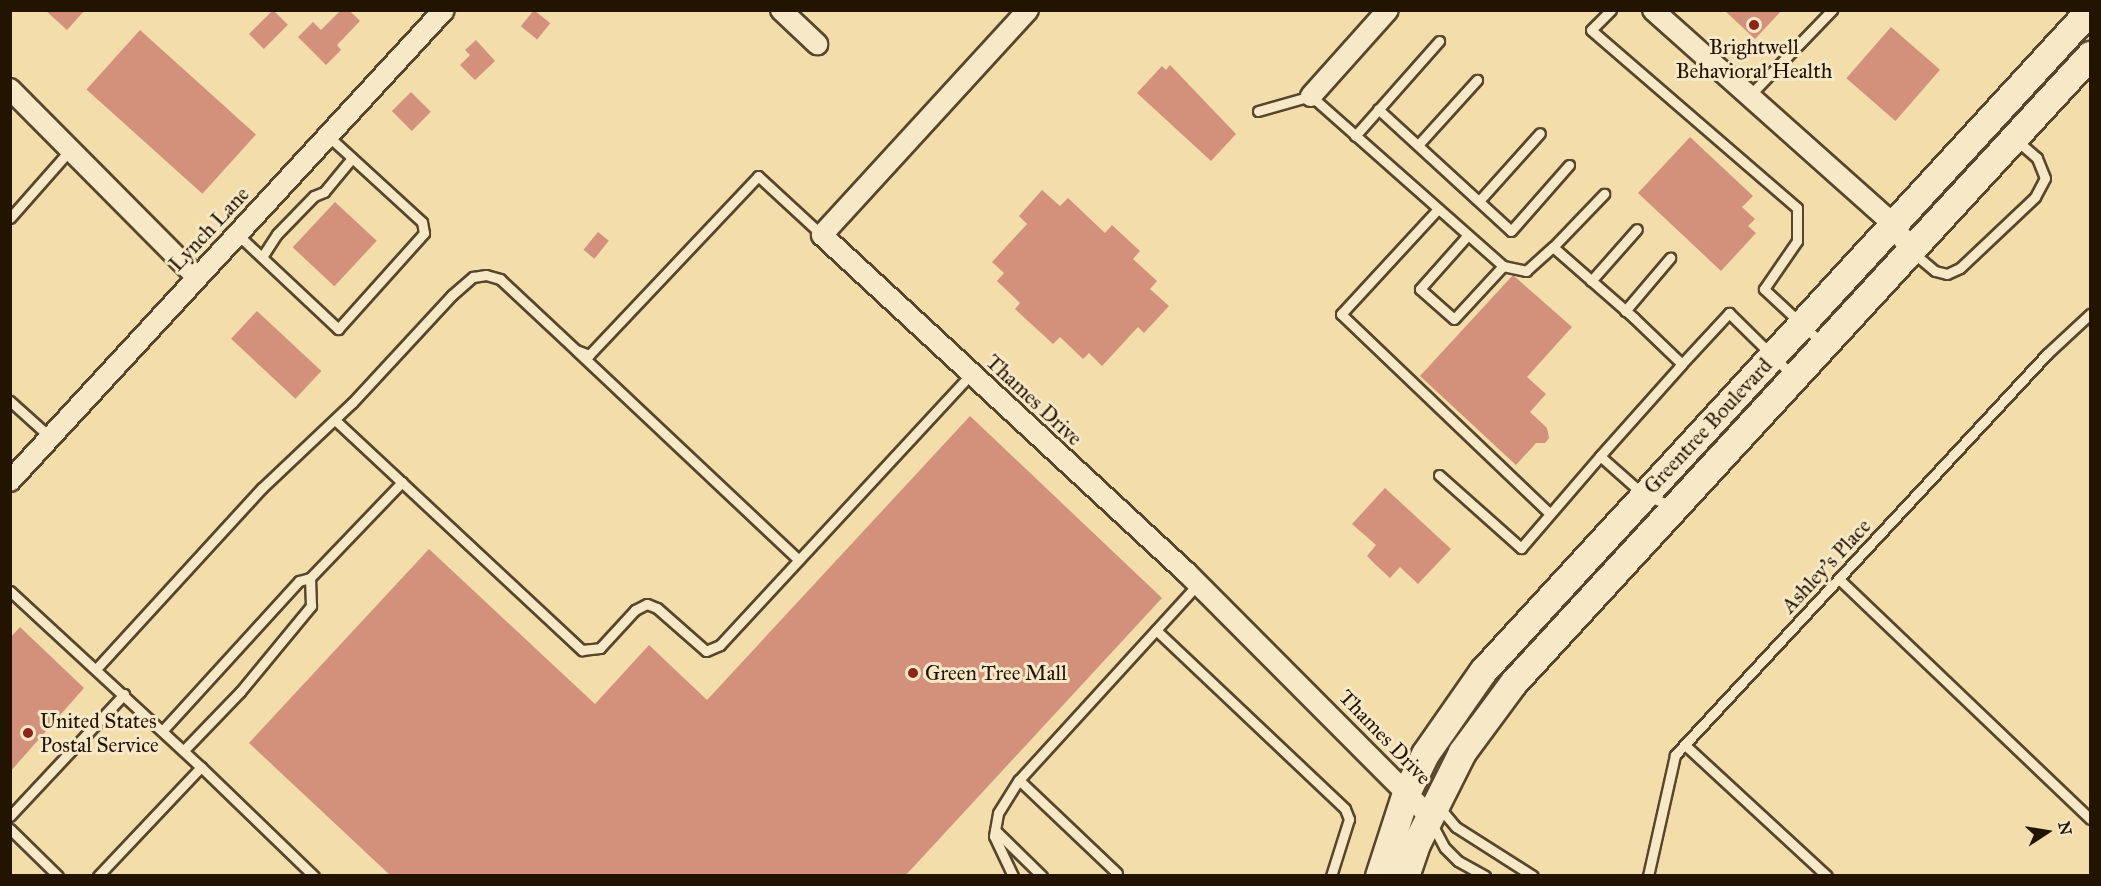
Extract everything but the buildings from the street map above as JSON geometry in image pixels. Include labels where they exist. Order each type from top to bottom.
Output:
[{"type":"main road","name":"Greentree Boulevard","points":[[1405,876],[1432,810],[1462,752],[1513,683],[2014,138],[2076,53],[2090,10]]},
{"type":"main road","name":"Greentree Boulevard","points":[[1379,876],[1406,793],[1425,754],[1483,671],[1994,116],[2076,53]]},
{"type":"main road","points":[[1994,116],[2014,138]]},
{"type":"street","name":"Lynch Lane","points":[[10,480],[444,10]]},
{"type":"street","points":[[781,10],[817,44]]},
{"type":"street","points":[[822,235],[1028,10]]},
{"type":"street","points":[[1311,96],[1388,10]]},
{"type":"street","points":[[1653,10],[1893,224],[1911,251]]},
{"type":"street","points":[[10,89],[197,277]]},
{"type":"street","name":"Thames Drive","points":[[822,235],[1198,584],[1406,793],[1432,810]]},
{"type":"lane","points":[[1611,10],[1591,30],[1797,208],[1797,241],[1764,289],[1804,323],[1823,345]]},
{"type":"lane","points":[[1749,96],[1832,10]]},
{"type":"lane","points":[[1355,136],[1439,41]]},
{"type":"lane","points":[[1418,145],[1476,80]]},
{"type":"lane","points":[[1258,111],[1311,96],[1503,266],[1526,271],[1553,247],[1604,194]]},
{"type":"lane","points":[[1378,109],[1511,231],[1569,165]]},
{"type":"lane","points":[[1479,201],[1540,133]]},
{"type":"lane","points":[[237,234],[338,329],[424,233],[422,222],[328,136]]},
{"type":"lane","points":[[1911,251],[1935,272],[1947,274],[1960,268],[2035,197],[2045,178],[2037,158],[2014,138]]},
{"type":"lane","points":[[10,218],[70,150]]},
{"type":"lane","points":[[262,257],[277,234],[314,196],[324,192],[352,158]]},
{"type":"lane","points":[[576,350],[589,355],[596,352],[759,176],[822,235]]},
{"type":"lane","points":[[1438,209],[1341,314],[1550,514]]},
{"type":"lane","points":[[1591,281],[1637,229]]},
{"type":"lane","points":[[1467,236],[1420,289],[1454,319],[1503,266]]},
{"type":"lane","points":[[1553,247],[1682,364],[1679,367]]},
{"type":"lane","points":[[1626,311],[1670,258]]},
{"type":"lane","points":[[96,669],[262,488],[335,420],[473,278],[486,275],[500,279],[799,560]]},
{"type":"lane","points":[[1439,475],[1521,548],[1600,456],[1729,313],[1794,377]]},
{"type":"lane","name":"Ashley's Place","points":[[1648,876],[1676,755],[2047,354],[2091,314]]},
{"type":"lane","points":[[335,420],[586,652],[600,648],[635,610],[647,604],[657,608],[702,650],[713,650],[971,374]]},
{"type":"lane","points":[[10,401],[50,437]]},
{"type":"lane","points":[[1600,456],[1644,495],[1674,507]]},
{"type":"lane","points":[[163,730],[299,581],[310,578],[402,482]]},
{"type":"lane","points":[[184,750],[240,693],[311,606],[310,578]]},
{"type":"lane","points":[[1839,579],[2091,819]]},
{"type":"lane","points":[[1012,876],[997,848],[995,830],[998,813],[1019,780],[1198,584]]},
{"type":"lane","points":[[10,591],[163,730],[314,876]]},
{"type":"lane","points":[[1156,630],[1345,809],[1349,819],[1332,876]]},
{"type":"lane","points":[[10,816],[124,694]]},
{"type":"lane","points":[[1685,745],[1827,876]]},
{"type":"lane","points":[[98,876],[201,767]]},
{"type":"lane","points":[[1019,780],[1117,875]]},
{"type":"lane","points":[[1432,810],[1445,848],[1458,861],[1485,876]]},
{"type":"lane","points":[[1432,810],[1533,876]]},
{"type":"lane","points":[[10,829],[58,876]]},
{"type":"lane","points":[[995,830],[1042,876]]},
{"type":"place","name":"Brightwell Behavioral Health","points":[[1754,25]]},
{"type":"place","name":"Green Tree Mall","points":[[913,673]]},
{"type":"place","name":"United States Postal Service","points":[[28,733]]}]
